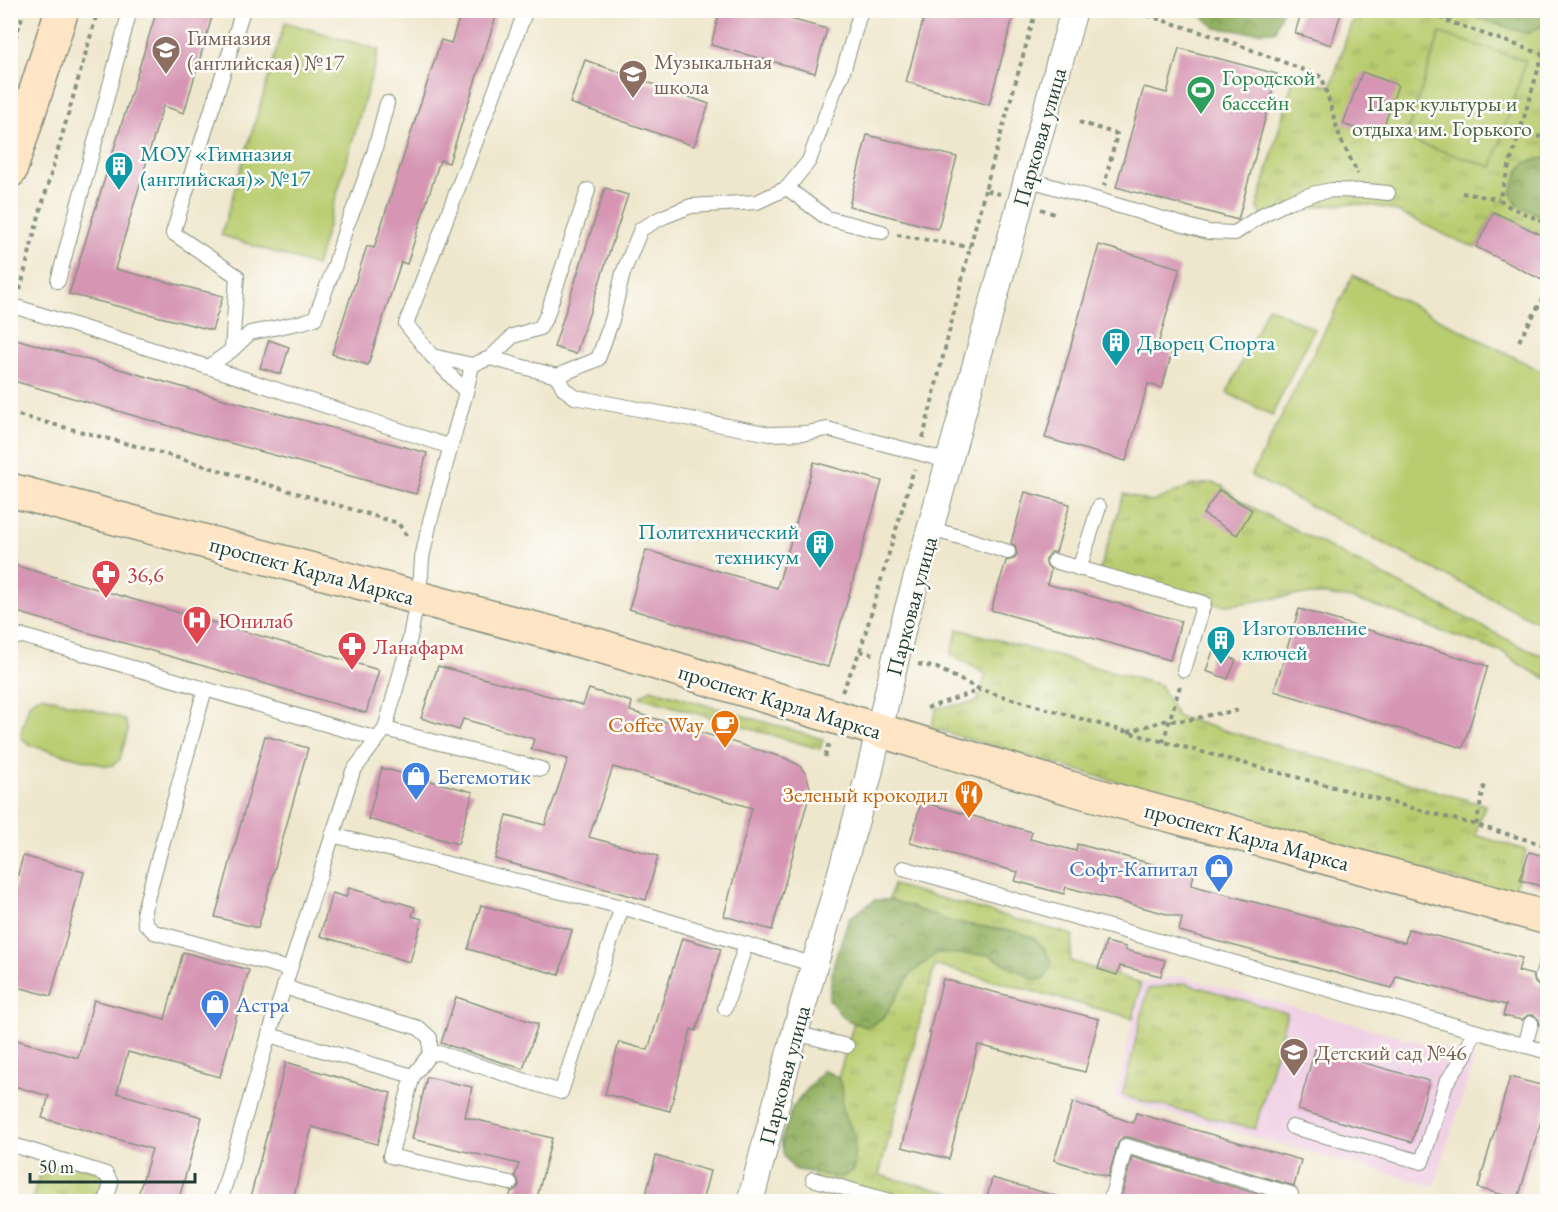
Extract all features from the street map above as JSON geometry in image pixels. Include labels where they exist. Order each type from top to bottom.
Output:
[{"type":"street","points":[[10,171],[62,10]]},
{"type":"street","name":"Парковая улица","points":[[750,1202],[864,789],[895,659],[1074,10]]},
{"type":"street","name":"проспект Карла Маркса","points":[[10,490],[600,646],[1070,788],[1548,918]]},
{"type":"lane","points":[[58,281],[130,10]]},
{"type":"lane","points":[[232,350],[237,276],[172,233],[243,10]]},
{"type":"lane","points":[[466,392],[406,324],[526,10]]},
{"type":"lane","points":[[490,358],[557,375],[598,359],[612,320],[623,273],[641,230],[663,217],[691,206],[757,202],[787,188],[809,161],[842,75],[861,10]]},
{"type":"lane","points":[[208,367],[232,350],[250,333],[315,318],[374,153],[387,103]]},
{"type":"lane","points":[[787,188],[827,218],[882,232]]},
{"type":"lane","points":[[432,356],[472,365],[490,358],[513,336],[540,328],[588,190]]},
{"type":"lane","points":[[1024,190],[1101,201],[1208,232],[1235,232],[1288,202],[1316,193],[1332,190],[1388,193]]},
{"type":"lane","points":[[13,306],[451,447]]},
{"type":"lane","points":[[220,1202],[268,1035],[353,771],[381,734],[410,638],[430,520],[472,365]]},
{"type":"lane","points":[[557,375],[564,389],[574,397],[591,401],[770,434],[807,433],[827,429],[950,462]]},
{"type":"lane","points":[[1080,568],[1099,507]]},
{"type":"lane","points":[[931,529],[1008,552]]},
{"type":"lane","points":[[1054,561],[1204,603],[1184,670]]},
{"type":"lane","points":[[10,638],[23,636],[205,689],[381,734],[541,769]]},
{"type":"lane","points":[[205,689],[144,910],[145,923],[154,932],[289,969]]},
{"type":"lane","points":[[332,835],[622,907],[814,965]]},
{"type":"lane","points":[[903,868],[1548,1052]]},
{"type":"lane","points":[[430,1054],[439,1053],[561,1092],[622,907]]},
{"type":"lane","points":[[725,1008],[746,944]]},
{"type":"lane","points":[[1542,977],[1548,956]]},
{"type":"lane","points":[[284,986],[419,1028],[430,1038],[430,1054],[413,1076],[390,1156],[510,1183]]},
{"type":"lane","points":[[1525,1046],[1531,1023]]},
{"type":"lane","points":[[1292,1127],[1422,1162],[1446,1083],[1465,1055],[1474,1031]]},
{"type":"lane","points":[[795,1033],[847,1046]]},
{"type":"lane","points":[[268,1035],[413,1076]]},
{"type":"lane","points":[[10,1144],[106,1174],[111,1183],[106,1202]]},
{"type":"lane","points":[[1110,1202],[1126,1146],[1291,1194]]},
{"type":"lane","points":[[813,1179],[893,1202]]},
{"type":"path","points":[[10,56],[24,10]]},
{"type":"path","points":[[13,306],[98,10]]},
{"type":"path","points":[[924,432],[970,247],[1036,10]]},
{"type":"path","points":[[1130,10],[1226,40],[1322,76],[1340,138],[1367,191]]},
{"type":"path","points":[[1423,10],[1545,56]]},
{"type":"path","points":[[1444,10],[1450,22]]},
{"type":"path","points":[[1499,199],[1545,56],[1548,36]]},
{"type":"path","points":[[1079,122],[1117,134],[1101,201]]},
{"type":"path","points":[[1520,131],[1548,139]]},
{"type":"path","points":[[986,189],[1024,190],[1054,214]]},
{"type":"path","points":[[1462,193],[1499,199],[1508,206],[1548,224]]},
{"type":"path","points":[[882,232],[970,247]]},
{"type":"path","points":[[1520,341],[1548,289]]},
{"type":"path","points":[[825,757],[843,688],[860,651],[919,453]]},
{"type":"path","points":[[895,659],[937,668],[981,690],[1127,732],[1548,846]]},
{"type":"path","points":[[1163,742],[1184,670]]},
{"type":"path","points":[[927,708],[981,690]]},
{"type":"path","points":[[1127,732],[1163,721],[1189,720],[1242,710]]},
{"type":"path","points":[[1476,825],[1485,783]]},
{"type":"shaded area","name":"Детский сад №46","points":[[1180,976],[1475,1057],[1434,1186],[1115,1099],[1141,983]]},
{"type":"green space","points":[[1195,11],[1282,11],[1275,31],[1249,32],[1216,28]]},
{"type":"green space","name":"Парк культуры и отдыха им. Горького","points":[[1355,11],[1547,11],[1547,238],[1494,212],[1476,247],[1392,210],[1359,204],[1306,209],[1267,225],[1257,207],[1294,76],[1331,86]]},
{"type":"green space","points":[[1460,11],[1547,11],[1543,25],[1528,34]]},
{"type":"green space","points":[[285,22],[379,50],[316,266],[221,235]]},
{"type":"green space","points":[[1440,33],[1526,61],[1492,167],[1405,139]]},
{"type":"green space","points":[[1547,158],[1547,219],[1517,205],[1511,193],[1516,177],[1525,163]]},
{"type":"green space","points":[[1353,275],[1547,374],[1547,627],[1251,476]]},
{"type":"green space","points":[[1268,307],[1314,329],[1272,415],[1227,393]]},
{"type":"green space","points":[[1213,483],[1222,486],[1253,508],[1524,648],[1547,657],[1547,679],[1522,666],[1503,652],[1352,599],[1326,595],[1297,595],[1228,605],[1204,603],[1098,574],[1124,494],[1152,502],[1193,485]]},
{"type":"green space","points":[[958,629],[1160,685],[1178,717],[1485,805],[1475,835],[1526,850],[1513,896],[931,728],[937,708],[977,702],[986,674],[951,654]]},
{"type":"green space","points":[[651,689],[823,739],[820,749],[640,697]]},
{"type":"green space","points":[[42,696],[119,717],[125,721],[128,730],[120,759],[113,765],[107,766],[29,745],[22,738],[21,733],[29,704]]},
{"type":"green space","points":[[893,885],[1073,935],[1070,961],[1141,983],[1133,1018],[935,965],[879,1175],[983,1201],[893,1201],[813,1179],[815,1159]]},
{"type":"green space","points":[[875,900],[892,900],[952,922],[1018,932],[1034,938],[1045,949],[1052,964],[1044,979],[1033,979],[989,955],[937,953],[911,974],[883,1018],[868,1027],[854,1023],[841,1015],[829,999],[833,966],[849,918]]},
{"type":"green space","points":[[1185,983],[1287,1013],[1255,1129],[1122,1096],[1148,989]]},
{"type":"green space","points":[[823,1070],[838,1077],[843,1092],[842,1109],[855,1136],[854,1170],[841,1178],[794,1169],[784,1156],[781,1140],[792,1108]]},
{"type":"green space","points":[[46,1156],[106,1174],[106,1201],[31,1202]]},
{"type":"building","name":"МОУ «Гимназия (английская)» №17","points":[[157,10],[214,10],[184,113],[163,106],[115,269],[223,296],[212,330],[69,294]]},
{"type":"building","points":[[462,10],[498,10],[449,163],[440,160],[407,264],[401,262],[368,365],[332,354],[367,246],[374,248],[441,40],[451,43]]},
{"type":"building","points":[[720,10],[757,10],[827,29],[815,73],[711,45]]},
{"type":"building","points":[[926,10],[1015,10],[989,105],[906,82]]},
{"type":"building","points":[[1302,10],[1342,10],[1331,45],[1295,33]]},
{"type":"building","name":"Городской бассейн","points":[[1179,48],[1277,74],[1238,220],[1116,187],[1144,87],[1167,93]]},
{"type":"building","points":[[585,60],[709,104],[694,146],[570,103]]},
{"type":"building","points":[[1362,72],[1398,85],[1380,137],[1343,124]]},
{"type":"building","points":[[867,135],[957,157],[938,229],[849,206]]},
{"type":"building","points":[[605,188],[628,195],[576,354],[554,347]]},
{"type":"building","points":[[1494,212],[1548,238],[1548,283],[1476,247]]},
{"type":"building","name":"Дворец Спорта","points":[[1099,245],[1180,268],[1157,348],[1172,352],[1162,388],[1148,384],[1126,461],[1045,438]]},
{"type":"building","points":[[16,339],[220,398],[427,453],[416,494],[10,380],[10,357]]},
{"type":"building","points":[[269,340],[289,347],[281,374],[260,368]]},
{"type":"building","name":"Политехнический техникум","points":[[814,462],[882,481],[828,667],[629,609],[646,550],[777,588]]},
{"type":"building","points":[[1219,490],[1252,510],[1237,535],[1203,514]]},
{"type":"building","points":[[1025,492],[1070,504],[1056,552],[1051,552],[1046,558],[1046,564],[1051,570],[1047,584],[1181,621],[1170,660],[991,610],[1006,561],[1014,559],[1017,554],[1015,546],[1011,543]]},
{"type":"building","points":[[10,564],[379,670],[366,713],[10,610]]},
{"type":"building","points":[[1299,609],[1488,666],[1463,748],[1274,691]]},
{"type":"building","name":"Изготовление ключей","points":[[1213,651],[1236,660],[1228,679],[1206,671]]},
{"type":"building","points":[[438,666],[583,705],[589,689],[632,702],[630,711],[785,758],[799,765],[806,774],[810,787],[808,800],[772,930],[724,916],[752,808],[613,767],[589,837],[658,856],[646,900],[495,859],[507,815],[545,825],[568,759],[531,749],[534,739],[463,719],[459,730],[421,718]]},
{"type":"building","points":[[265,736],[308,748],[258,928],[215,917]]},
{"type":"building","points":[[382,768],[473,792],[458,844],[368,819]]},
{"type":"building","points":[[921,802],[1032,832],[1030,839],[1076,851],[1077,844],[1194,875],[1191,885],[1405,943],[1408,929],[1522,958],[1518,971],[1533,975],[1535,983],[1539,985],[1548,984],[1548,1027],[1540,1025],[1534,1015],[1528,1015],[1522,1020],[1503,1016],[1506,1005],[1396,976],[1392,988],[1179,931],[1182,918],[1066,887],[1064,894],[1015,881],[1018,872],[910,843]]},
{"type":"building","points":[[1529,852],[1548,857],[1541,886],[1520,880]]},
{"type":"building","points":[[23,856],[84,872],[51,996],[10,985],[10,903]]},
{"type":"building","points":[[349,888],[415,907],[412,916],[422,919],[410,962],[320,936],[332,893],[346,897]]},
{"type":"building","points":[[481,905],[572,930],[559,975],[468,949]]},
{"type":"building","points":[[682,938],[721,949],[696,1031],[691,1029],[670,1111],[605,1094],[619,1042],[648,1050]]},
{"type":"building","points":[[1106,942],[1126,947],[1125,950],[1165,960],[1161,976],[1120,966],[1117,975],[1098,969]]},
{"type":"building","points":[[183,952],[249,970],[220,1077],[128,1052],[117,1093],[202,1117],[178,1202],[136,1202],[152,1149],[42,1118],[49,1096],[10,1085],[10,1038],[78,1058],[94,1000],[165,1019]]},
{"type":"building","points":[[943,979],[1099,1019],[1085,1072],[978,1045],[949,1159],[902,1147]]},
{"type":"building","points":[[456,997],[538,1024],[523,1069],[441,1043]]},
{"type":"building","name":"Детский сад №46","points":[[1315,1049],[1429,1081],[1412,1142],[1298,1110]]},
{"type":"building","points":[[286,1062],[391,1093],[377,1144],[312,1127],[292,1202],[249,1202]]},
{"type":"building","points":[[427,1077],[472,1087],[465,1117],[552,1138],[536,1202],[508,1202],[511,1192],[519,1186],[515,1176],[519,1164],[412,1139]]},
{"type":"building","points":[[1510,1077],[1548,1087],[1548,1098],[1518,1199],[1478,1188]]},
{"type":"building","points":[[1073,1102],[1133,1123],[1136,1113],[1301,1160],[1294,1186],[1128,1137],[1123,1137],[1118,1143],[1108,1177],[1054,1160]]},
{"type":"building","points":[[656,1156],[710,1171],[702,1202],[644,1202]]},
{"type":"building","points":[[1132,1157],[1285,1202],[1120,1202]]},
{"type":"building","points":[[992,1178],[1056,1196],[1055,1202],[986,1202]]},
{"type":"place","name":"Гимназия (английская) №17","points":[[166,76]]},
{"type":"place","name":"Музыкальная школа","points":[[633,100]]},
{"type":"place","name":"Городской бассейн","points":[[1201,116]]},
{"type":"place","name":"МОУ «Гимназия (английская)» №17","points":[[119,192]]},
{"type":"place","name":"Дворец Спорта","points":[[1116,368]]},
{"type":"place","name":"Политехнический техникум","points":[[820,570]]},
{"type":"place","name":"36,6","points":[[106,600]]},
{"type":"place","name":"Юнилаб","points":[[197,646]]},
{"type":"place","name":"Изготовление ключей","points":[[1221,666]]},
{"type":"place","name":"Ланафарм","points":[[352,672]]},
{"type":"place","name":"Coffee Way","points":[[725,750]]},
{"type":"place","name":"Бегемотик","points":[[416,802]]},
{"type":"place","name":"Зеленый крокодил","points":[[969,820]]},
{"type":"place","name":"Софт-Капитал","points":[[1219,894]]},
{"type":"place","name":"Астра","points":[[215,1030]]},
{"type":"place","name":"Детский сад №46","points":[[1294,1078]]}]
